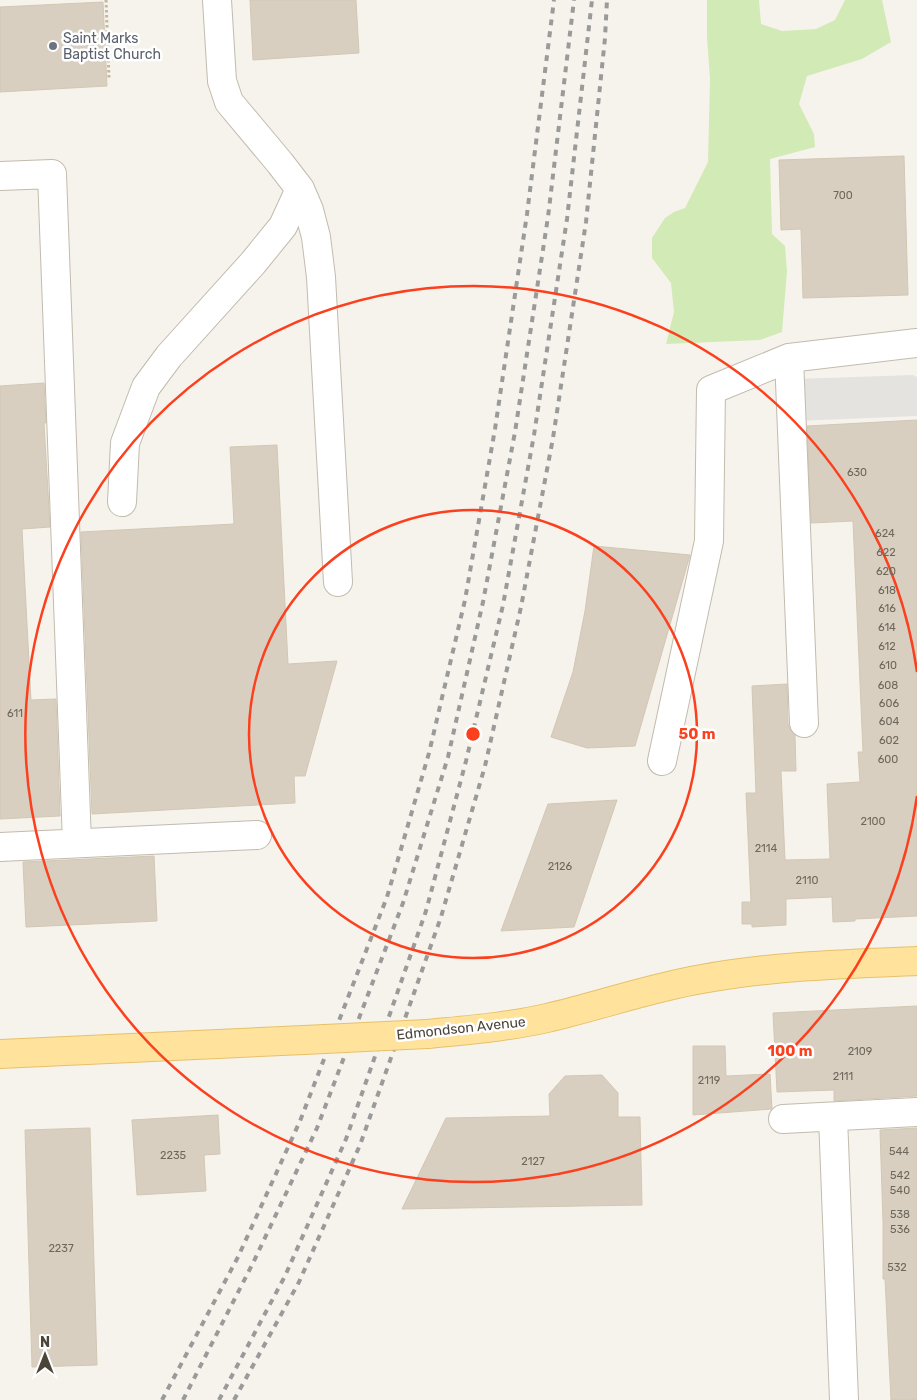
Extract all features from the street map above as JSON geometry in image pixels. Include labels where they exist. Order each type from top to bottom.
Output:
[{"type":"main road","name":"Edmondson Avenue","points":[[0,1054],[427,1034],[516,1024],[548,1018],[659,988],[755,971],[837,964],[917,961]]},
{"type":"lane","points":[[217,0],[222,81],[229,102],[300,189],[309,210],[316,237],[321,277],[338,582]]},
{"type":"lane","points":[[0,176],[52,174],[77,843]]},
{"type":"lane","points":[[122,502],[125,443],[146,387],[170,356],[253,264],[283,226],[300,189]]},
{"type":"lane","points":[[662,761],[710,541],[711,390],[789,358],[917,344]]},
{"type":"lane","points":[[789,358],[804,723]]},
{"type":"lane","points":[[0,847],[257,835]]},
{"type":"lane","points":[[783,1119],[917,1112]]},
{"type":"lane","points":[[833,1116],[844,1400]]},
{"type":"path","points":[[106,0],[109,78]]},
{"type":"green space","points":[[707,0],[759,0],[761,24],[782,31],[816,29],[835,20],[845,0],[882,0],[891,42],[862,59],[807,76],[799,104],[814,134],[815,147],[770,159],[772,234],[785,246],[787,271],[782,332],[760,340],[666,344],[674,312],[671,283],[652,258],[652,238],[665,218],[685,208],[708,162],[710,79]]},
{"type":"shaded area","points":[[913,375],[917,377],[917,416],[797,421],[795,379]]},
{"type":"building","points":[[250,0],[356,0],[359,53],[253,60]]},
{"type":"building","name":"Saint Marks Baptist Church","points":[[103,2],[107,86],[0,92],[0,7]]},
{"type":"building","points":[[904,156],[908,295],[803,298],[801,229],[781,230],[779,160]]},
{"type":"building","points":[[44,383],[46,423],[44,423],[50,527],[22,529],[31,700],[56,699],[60,816],[0,819],[0,386]]},
{"type":"building","points":[[917,420],[917,916],[833,922],[832,897],[786,899],[786,925],[752,927],[752,924],[742,924],[742,902],[751,902],[746,793],[756,793],[752,686],[787,684],[788,724],[795,735],[796,771],[781,771],[785,860],[830,859],[827,784],[860,782],[858,752],[863,752],[853,521],[811,523],[807,426]]},
{"type":"building","points":[[277,445],[288,664],[337,661],[305,776],[294,776],[295,803],[92,814],[81,532],[234,524],[230,447]]},
{"type":"building","points":[[594,546],[690,555],[635,746],[587,748],[551,737],[573,672],[585,611]]},
{"type":"building","points":[[617,800],[574,927],[501,931],[548,804]]},
{"type":"building","points":[[154,856],[157,921],[26,927],[23,862]]},
{"type":"building","points":[[917,1006],[917,1096],[834,1101],[834,1090],[777,1092],[773,1013]]},
{"type":"building","points":[[693,1046],[725,1046],[726,1076],[770,1074],[772,1109],[693,1115]]},
{"type":"building","points":[[602,1075],[618,1093],[618,1117],[640,1117],[642,1205],[402,1209],[446,1118],[550,1116],[549,1094],[565,1076]]},
{"type":"building","points":[[218,1115],[220,1154],[204,1155],[206,1191],[137,1195],[132,1120]]},
{"type":"building","points":[[90,1128],[97,1365],[32,1367],[25,1130]]},
{"type":"building","points":[[917,1128],[917,1400],[891,1400],[885,1279],[883,1279],[880,1130]]},
{"type":"railway","points":[[162,1400],[238,1257],[300,1121],[387,897],[429,753],[465,600],[495,429],[527,214],[554,0]]},
{"type":"railway","points":[[183,1400],[253,1263],[317,1128],[403,903],[448,757],[483,602],[515,432],[548,217],[574,0]]},
{"type":"railway","points":[[219,1400],[285,1276],[346,1139],[426,911],[466,761],[503,605],[534,435],[567,219],[592,0]]},
{"type":"railway","points":[[234,1400],[299,1282],[360,1145],[441,917],[485,766],[521,607],[553,438],[586,222],[605,38],[607,0]]},
{"type":"place","name":"Saint Marks Baptist Church","points":[[53,46]]}]
